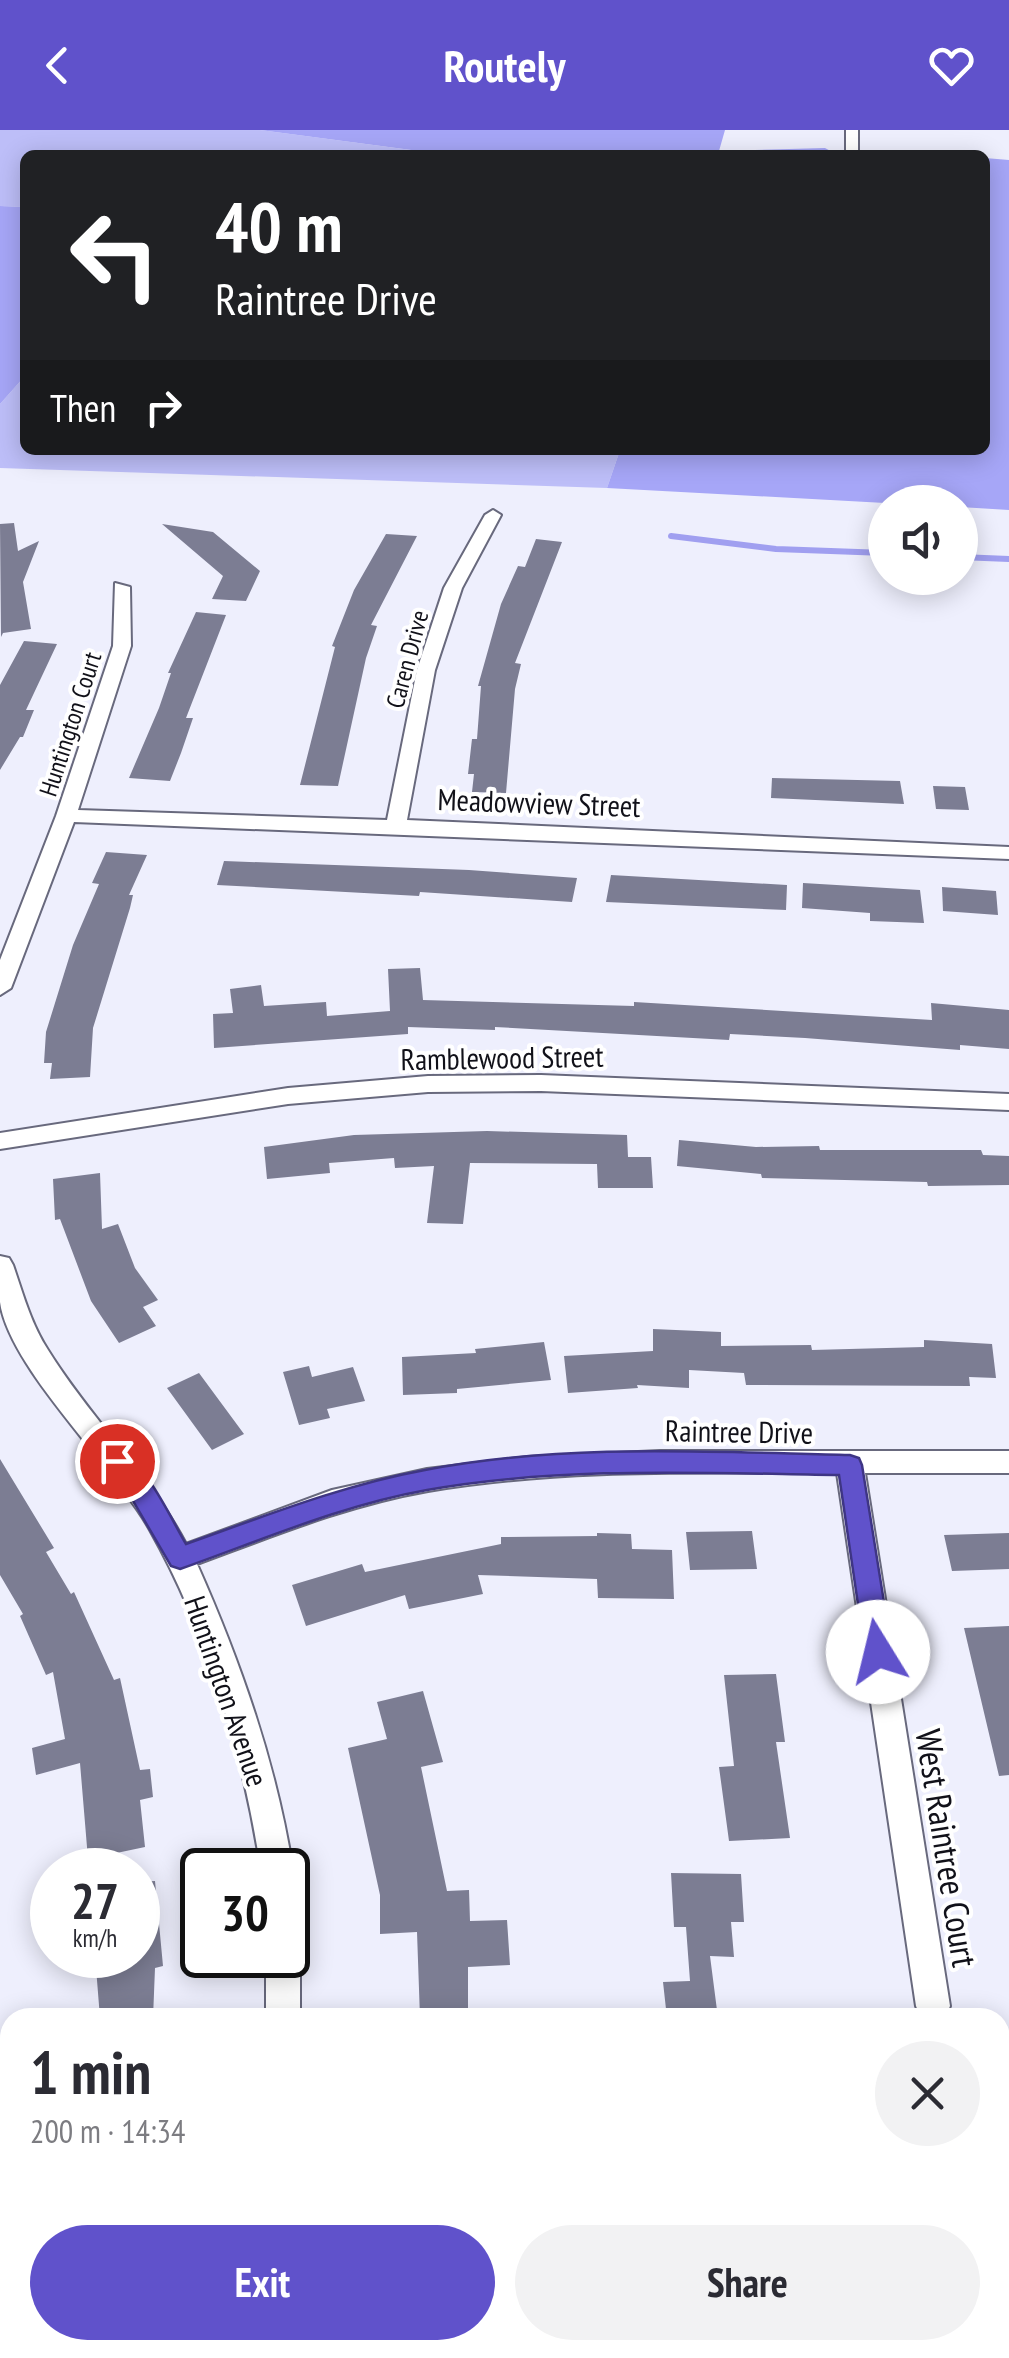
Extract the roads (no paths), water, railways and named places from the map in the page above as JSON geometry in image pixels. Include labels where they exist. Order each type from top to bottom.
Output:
[{"type":"street","name":"Caren Drive","points":[[396,826],[426,670],[453,588],[493,515]]},
{"type":"street","name":"Huntington Court","points":[[66,816],[122,646],[120,587]]},
{"type":"street","name":"Meadowview Street","points":[[66,816],[1009,853]]},
{"type":"street","points":[[0,988],[66,816]]},
{"type":"street","name":"Ramblewood Street","points":[[0,1142],[288,1096],[428,1084],[542,1082],[1009,1102]]},
{"type":"street","name":"Huntington Avenue","points":[[0,1265],[27,1337],[96,1436],[138,1486],[180,1558],[227,1678],[272,1828],[274,1848]]},
{"type":"street","name":"Raintree Drive","points":[[180,1558],[332,1502],[427,1480],[528,1468],[660,1462],[1009,1462]]},
{"type":"street","name":"West Raintree Court","points":[[850,1465],[934,2006]]},
{"type":"street","points":[[283,1978],[283,2008]]},
{"type":"waterway","points":[[671,536],[776,549],[868,552]]},
{"type":"waterway","points":[[978,558],[1009,559]]}]
